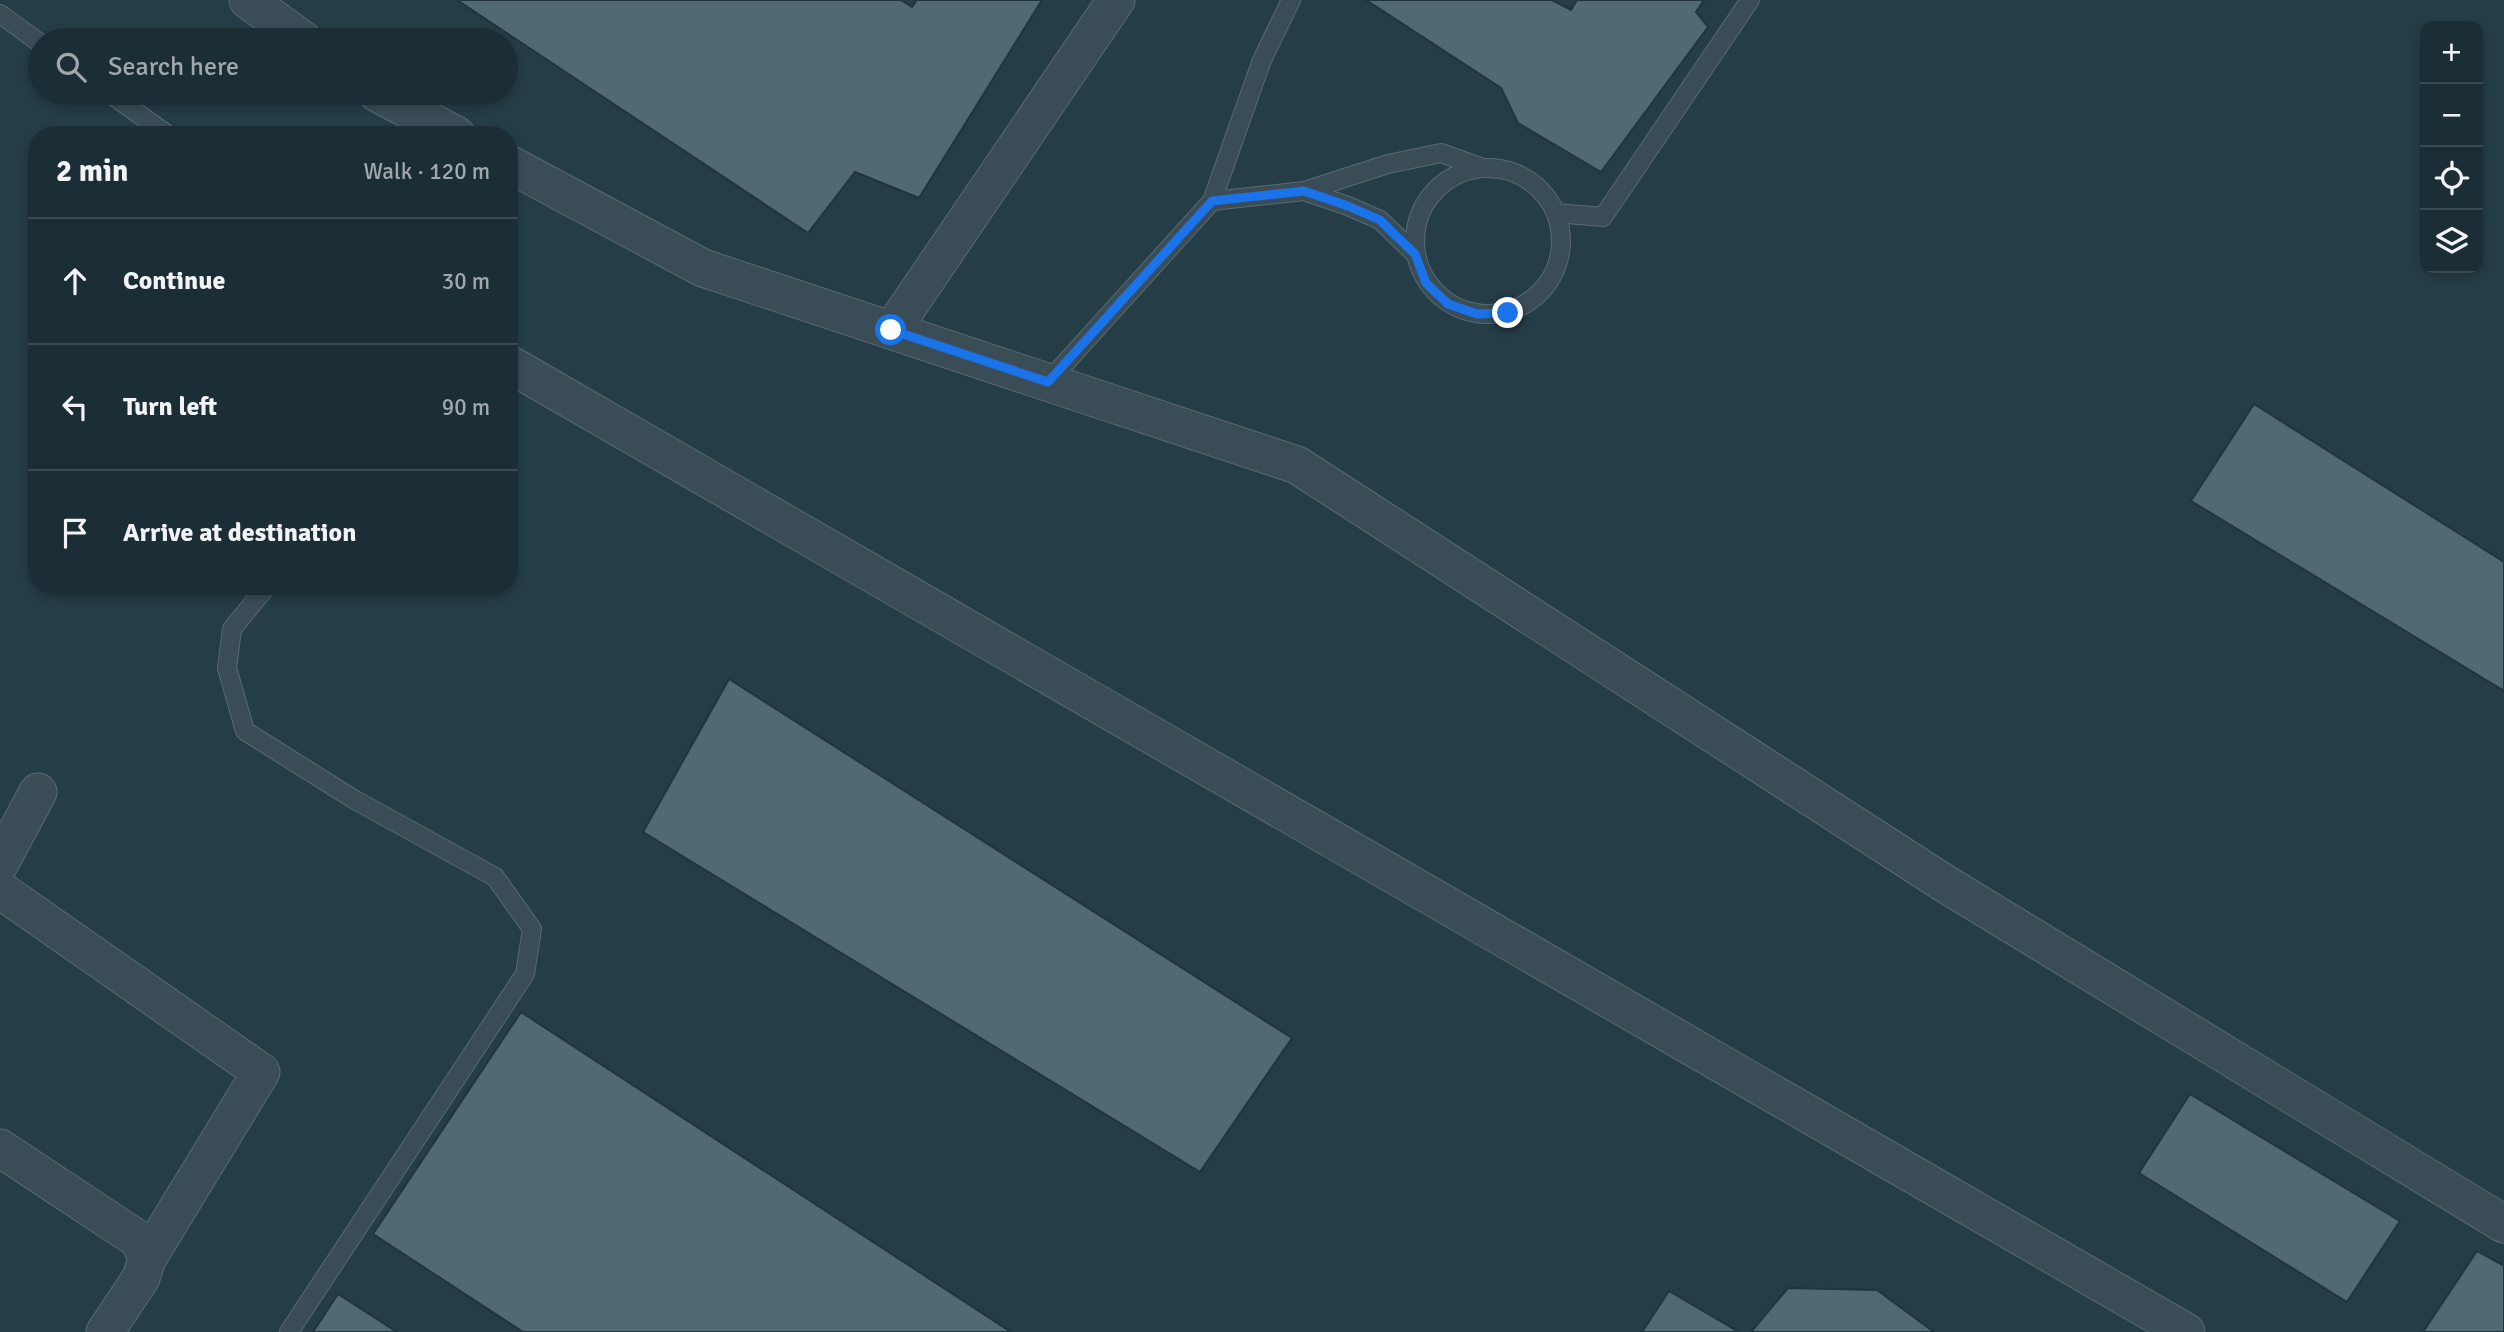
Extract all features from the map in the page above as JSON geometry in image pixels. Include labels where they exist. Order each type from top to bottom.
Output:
[{"type":"street","points":[[248,0],[286,28]]},
{"type":"street","points":[[891,330],[1116,0]]},
{"type":"street","points":[[400,105],[439,126]]},
{"type":"street","points":[[518,169],[703,268],[1297,465],[1944,883],[2504,1224]]},
{"type":"street","points":[[518,369],[2186,1332]]},
{"type":"street","points":[[0,863],[38,792]]},
{"type":"street","points":[[0,890],[261,1072],[147,1259],[141,1278],[105,1332]]},
{"type":"street","points":[[0,1149],[139,1240],[147,1259]]},
{"type":"lane","points":[[1048,382],[1212,201],[1262,60],[1291,0]]},
{"type":"lane","points":[[1556,214],[1603,217],[1750,0]]},
{"type":"lane","points":[[0,14],[28,34]]},
{"type":"lane","points":[[126,105],[155,126]]},
{"type":"lane","points":[[1212,201],[1304,191],[1388,164],[1441,153],[1483,168],[1513,172],[1539,189],[1556,214],[1562,244],[1554,274],[1536,298],[1508,313],[1477,314],[1448,304],[1426,283],[1415,254],[1416,223],[1429,196],[1453,176],[1483,168]]},
{"type":"lane","points":[[1304,191],[1380,220],[1415,254]]},
{"type":"lane","points":[[260,595],[232,629],[227,668],[245,731],[355,800],[495,877],[532,929],[525,974],[289,1332]]},
{"type":"building","points":[[457,0],[901,0],[912,7],[917,0],[1042,0],[919,198],[855,172],[808,233],[518,40],[518,28],[499,28]]},
{"type":"building","points":[[1366,0],[1552,0],[1571,10],[1577,0],[1704,0],[1696,12],[1708,27],[1601,172],[1518,123],[1501,88]]},
{"type":"building","points":[[2254,404],[2504,562],[2504,691],[2191,501]]},
{"type":"building","points":[[729,679],[1292,1038],[1200,1172],[643,832]]},
{"type":"building","points":[[521,1012],[1011,1332],[523,1332],[373,1234]]},
{"type":"building","points":[[2190,1094],[2400,1221],[2347,1302],[2139,1173]]},
{"type":"building","points":[[2477,1251],[2504,1266],[2504,1332],[2423,1332]]},
{"type":"building","points":[[1788,1288],[1877,1290],[1934,1332],[1751,1332]]},
{"type":"building","points":[[1669,1291],[1739,1332],[1642,1332]]},
{"type":"building","points":[[338,1294],[397,1332],[313,1332]]},
{"type":"route","points":[[891,330],[1048,382],[1212,201],[1304,191],[1380,220],[1415,254],[1426,283],[1448,304],[1477,314],[1508,313]]}]
